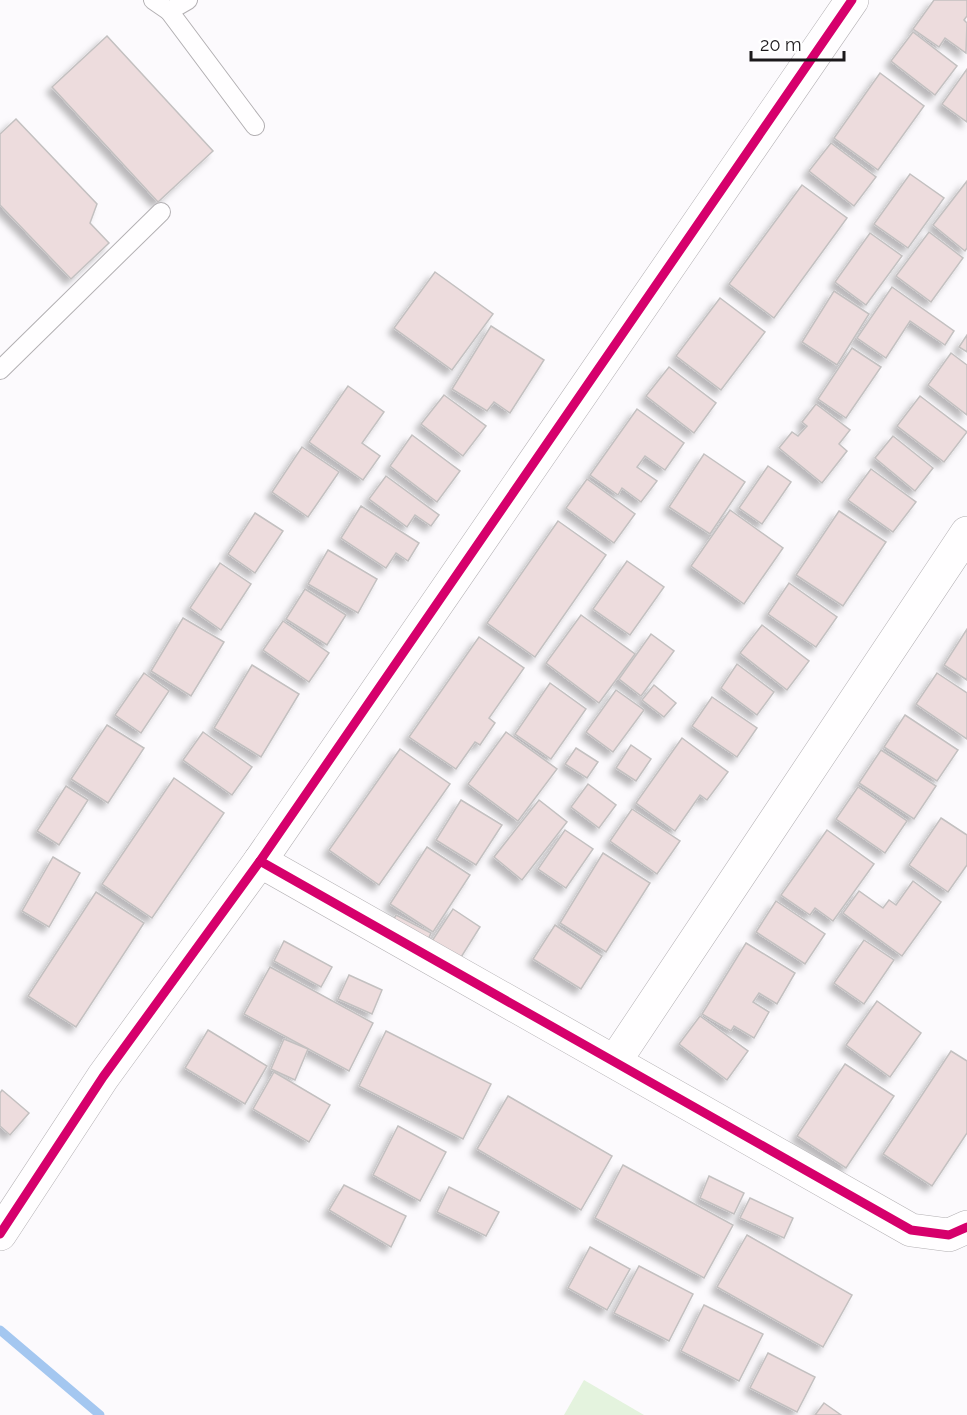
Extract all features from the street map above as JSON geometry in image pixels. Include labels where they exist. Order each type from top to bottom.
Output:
[{"type":"street","points":[[0,1234],[103,1077],[260,861],[852,0]]},
{"type":"street","points":[[615,1061],[967,533]]},
{"type":"street","points":[[260,861],[911,1230],[950,1235],[967,1227]]},
{"type":"lane","points":[[153,0],[169,11],[255,126]]},
{"type":"lane","points":[[169,11],[188,0]]},
{"type":"lane","points":[[0,370],[161,212]]},
{"type":"green space","points":[[584,1380],[644,1415],[564,1415]]},
{"type":"building","points":[[934,0],[967,0],[967,16],[964,20],[967,23],[966,53],[945,38],[939,47],[913,29]]},
{"type":"building","points":[[913,32],[957,66],[935,95],[891,61]]},
{"type":"building","points":[[107,36],[213,151],[158,202],[52,87]]},
{"type":"building","points":[[967,69],[967,122],[942,104]]},
{"type":"building","points":[[880,73],[924,106],[878,170],[834,138]]},
{"type":"building","points":[[16,119],[97,204],[90,223],[109,243],[71,279],[0,205],[0,134]]},
{"type":"building","points":[[831,143],[876,177],[854,206],[809,171]]},
{"type":"building","points":[[910,174],[944,198],[908,248],[874,224]]},
{"type":"building","points":[[967,181],[967,248],[965,251],[933,225]]},
{"type":"building","points":[[802,185],[847,218],[774,318],[729,284]]},
{"type":"building","points":[[929,232],[963,258],[931,302],[896,276]]},
{"type":"building","points":[[870,233],[902,256],[866,305],[835,282]]},
{"type":"building","points":[[435,272],[493,314],[452,370],[394,328]]},
{"type":"building","points":[[892,287],[954,331],[945,345],[910,321],[886,358],[857,338]]},
{"type":"building","points":[[834,291],[869,314],[837,365],[802,342]]},
{"type":"building","points":[[720,298],[765,332],[721,390],[676,356]]},
{"type":"building","points":[[491,326],[544,360],[510,413],[494,402],[487,411],[452,389]]},
{"type":"building","points":[[967,335],[967,352],[959,347]]},
{"type":"building","points":[[852,348],[881,367],[846,418],[818,399]]},
{"type":"building","points":[[951,353],[967,365],[967,415],[928,385]]},
{"type":"building","points":[[669,367],[716,403],[694,433],[646,396]]},
{"type":"building","points":[[348,386],[384,412],[362,443],[380,456],[363,480],[309,442]]},
{"type":"building","points":[[444,395],[486,426],[463,456],[421,424]]},
{"type":"building","points":[[920,396],[967,432],[944,462],[897,426]]},
{"type":"building","points":[[816,404],[850,430],[839,444],[847,451],[822,483],[779,448],[792,432],[798,436],[807,426],[802,422]]},
{"type":"building","points":[[637,409],[684,443],[665,470],[645,456],[637,467],[657,481],[641,502],[622,488],[618,495],[590,475]]},
{"type":"building","points":[[412,435],[460,471],[437,502],[390,466]]},
{"type":"building","points":[[893,436],[933,468],[915,491],[875,458]]},
{"type":"building","points":[[302,447],[339,472],[308,517],[272,492]]},
{"type":"building","points":[[704,454],[745,482],[710,534],[669,507]]},
{"type":"building","points":[[768,466],[791,482],[762,524],[739,508]]},
{"type":"building","points":[[871,469],[916,502],[893,532],[848,500]]},
{"type":"building","points":[[386,476],[439,515],[431,526],[415,515],[407,527],[369,499]]},
{"type":"building","points":[[587,479],[635,514],[614,543],[566,508]]},
{"type":"building","points":[[361,506],[419,543],[408,561],[396,553],[386,568],[341,538]]},
{"type":"building","points":[[730,510],[783,548],[744,604],[691,566]]},
{"type":"building","points":[[839,511],[886,542],[843,606],[796,575]]},
{"type":"building","points":[[255,513],[283,531],[255,573],[228,554]]},
{"type":"building","points":[[558,521],[606,555],[535,657],[487,623]]},
{"type":"building","points":[[328,550],[377,579],[358,613],[308,584]]},
{"type":"building","points":[[627,561],[664,587],[630,635],[593,609]]},
{"type":"building","points":[[220,563],[251,584],[221,630],[190,608]]},
{"type":"building","points":[[789,583],[837,617],[816,647],[768,614]]},
{"type":"building","points":[[305,589],[346,615],[327,645],[286,619]]},
{"type":"building","points":[[581,615],[635,654],[599,703],[546,663]]},
{"type":"building","points":[[183,618],[224,642],[191,696],[151,671]]},
{"type":"building","points":[[283,621],[329,653],[309,682],[263,650]]},
{"type":"building","points":[[762,625],[809,661],[787,690],[740,653]]},
{"type":"building","points":[[967,629],[967,680],[944,665]]},
{"type":"building","points":[[651,634],[674,651],[641,696],[619,679]]},
{"type":"building","points":[[479,637],[524,668],[489,718],[495,723],[480,745],[475,742],[456,769],[409,737]]},
{"type":"building","points":[[737,664],[774,692],[757,715],[721,688]]},
{"type":"building","points":[[252,665],[299,694],[261,757],[214,728]]},
{"type":"building","points":[[144,673],[169,691],[141,733],[115,715]]},
{"type":"building","points":[[937,673],[967,693],[967,739],[916,704]]},
{"type":"building","points":[[550,683],[586,709],[551,759],[515,734]]},
{"type":"building","points":[[654,685],[676,703],[664,717],[642,700]]},
{"type":"building","points":[[616,690],[644,710],[613,752],[586,732]]},
{"type":"building","points":[[712,697],[757,728],[737,757],[692,726]]},
{"type":"building","points":[[905,715],[958,750],[937,781],[884,747]]},
{"type":"building","points":[[107,725],[144,748],[108,803],[71,779]]},
{"type":"building","points":[[203,732],[252,767],[232,795],[183,760]]},
{"type":"building","points":[[506,732],[557,769],[518,821],[468,784]]},
{"type":"building","points":[[682,738],[728,772],[707,800],[700,795],[675,831],[636,803]]},
{"type":"building","points":[[631,745],[651,759],[636,781],[616,768]]},
{"type":"building","points":[[576,748],[598,762],[587,778],[565,764]]},
{"type":"building","points":[[400,749],[450,784],[379,885],[329,850]]},
{"type":"building","points":[[881,750],[936,786],[914,819],[859,783]]},
{"type":"building","points":[[174,778],[224,813],[152,918],[102,884]]},
{"type":"building","points":[[588,784],[616,805],[599,828],[571,807]]},
{"type":"building","points":[[66,786],[88,800],[59,845],[37,831]]},
{"type":"building","points":[[858,787],[907,821],[885,853],[836,819]]},
{"type":"building","points":[[461,800],[502,825],[476,865],[436,840]]},
{"type":"building","points":[[539,800],[567,822],[522,880],[494,857]]},
{"type":"building","points":[[632,809],[680,841],[657,874],[610,841]]},
{"type":"building","points":[[941,818],[967,835],[967,865],[948,892],[909,865]]},
{"type":"building","points":[[565,830],[593,849],[566,888],[538,869]]},
{"type":"building","points":[[827,830],[874,864],[833,921],[815,908],[810,915],[781,895]]},
{"type":"building","points":[[427,847],[470,875],[433,932],[390,904]]},
{"type":"building","points":[[603,853],[650,883],[606,952],[560,923]]},
{"type":"building","points":[[53,857],[80,873],[49,927],[22,911]]},
{"type":"building","points":[[913,881],[941,902],[902,956],[843,913],[859,891],[883,908],[889,900],[896,905]]},
{"type":"building","points":[[96,892],[144,923],[76,1027],[28,996]]},
{"type":"building","points":[[776,901],[825,934],[805,964],[756,932]]},
{"type":"building","points":[[453,909],[480,927],[458,962],[430,944]]},
{"type":"building","points":[[396,915],[431,933],[424,948],[388,931]]},
{"type":"building","points":[[555,925],[602,956],[581,989],[533,959]]},
{"type":"building","points":[[864,940],[894,960],[864,1004],[834,983]]},
{"type":"building","points":[[284,941],[332,967],[321,987],[274,961]]},
{"type":"building","points":[[746,943],[795,973],[777,1004],[759,993],[753,1002],[769,1012],[754,1038],[734,1026],[731,1031],[702,1014]]},
{"type":"building","points":[[270,967],[373,1023],[349,1071],[244,1014]]},
{"type":"building","points":[[349,975],[382,990],[372,1014],[338,999]]},
{"type":"building","points":[[877,1001],[921,1033],[890,1077],[846,1045]]},
{"type":"building","points":[[700,1016],[748,1051],[727,1080],[679,1044]]},
{"type":"building","points":[[208,1030],[267,1066],[245,1104],[185,1068]]},
{"type":"building","points":[[386,1031],[491,1084],[463,1139],[359,1086]]},
{"type":"building","points":[[284,1039],[308,1049],[295,1080],[271,1069]]},
{"type":"building","points":[[951,1051],[967,1061],[967,1133],[932,1186],[883,1154]]},
{"type":"building","points":[[845,1064],[894,1096],[846,1168],[797,1136]]},
{"type":"building","points":[[274,1072],[330,1105],[309,1142],[253,1109]]},
{"type":"building","points":[[2,1090],[29,1113],[10,1135],[0,1126],[0,1093]]},
{"type":"building","points":[[508,1096],[612,1156],[581,1210],[477,1149]]},
{"type":"building","points":[[398,1126],[446,1152],[420,1201],[373,1175]]},
{"type":"building","points":[[623,1165],[733,1225],[704,1278],[595,1218]]},
{"type":"building","points":[[709,1176],[744,1193],[734,1214],[700,1198]]},
{"type":"building","points":[[344,1185],[406,1216],[391,1247],[329,1210]]},
{"type":"building","points":[[449,1187],[499,1212],[486,1236],[437,1212]]},
{"type":"building","points":[[750,1198],[793,1218],[784,1238],[740,1218]]},
{"type":"building","points":[[747,1235],[852,1295],[823,1347],[717,1287]]},
{"type":"building","points":[[590,1247],[630,1269],[607,1310],[568,1288]]},
{"type":"building","points":[[639,1266],[693,1294],[669,1341],[614,1313]]},
{"type":"building","points":[[704,1305],[763,1334],[739,1381],[681,1351]]},
{"type":"building","points":[[768,1353],[815,1377],[797,1412],[750,1388]]},
{"type":"building","points":[[824,1403],[841,1415],[815,1415]]},
{"type":"waterway","points":[[0,1330],[100,1415]]},
{"type":"cycle path","points":[[0,1234],[103,1077],[260,861],[852,0]]},
{"type":"cycle path","points":[[260,861],[911,1230],[949,1235],[967,1227]]}]
